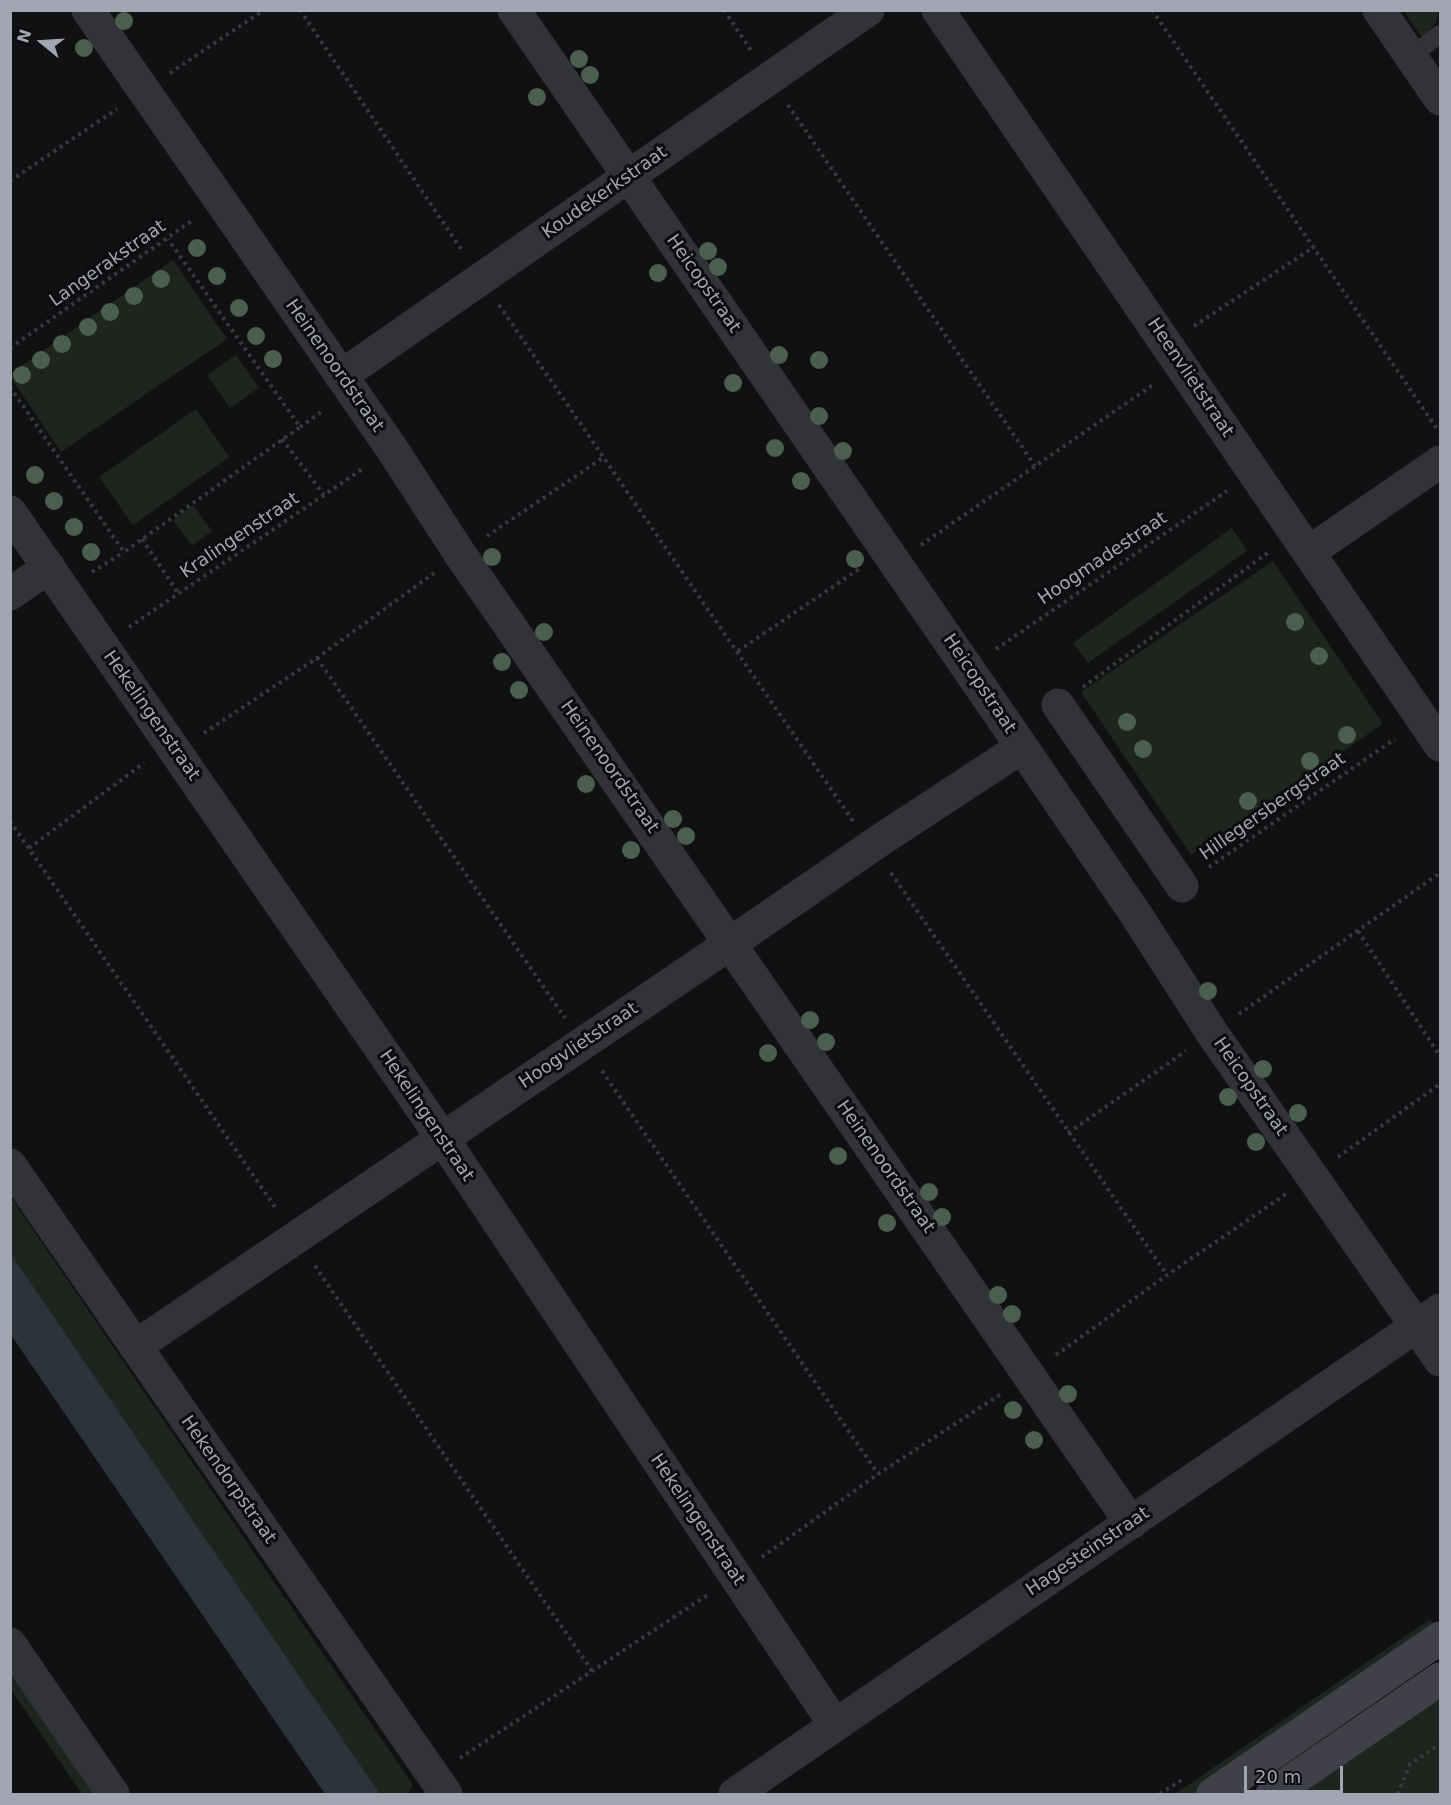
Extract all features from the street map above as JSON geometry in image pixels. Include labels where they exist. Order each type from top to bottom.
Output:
[{"type":"main road","points":[[1213,1794],[1440,1638]]},
{"type":"main road","points":[[1272,1794],[1440,1679]]},
{"type":"street","name":"Heinenoordstraat","points":[[88,10],[392,449],[460,554],[1131,1523]]},
{"type":"street","name":"Heicopstraat","points":[[514,10],[968,668],[1137,916],[1212,1033],[1312,1176],[1429,1318],[1440,1360]]},
{"type":"street","name":"Koudekerkstraat","points":[[341,376],[868,10]]},
{"type":"street","name":"Heenvlietstraat","points":[[938,10],[1432,732]]},
{"type":"street","points":[[1379,10],[1440,99]]},
{"type":"street","points":[[1300,540],[1440,462]]},
{"type":"street","name":"Hekelingenstraat","points":[[10,512],[442,1139],[835,1725]]},
{"type":"street","points":[[10,594],[49,567]]},
{"type":"street","points":[[1058,705],[1182,886]]},
{"type":"street","name":"Hoogvlietstraat","points":[[136,1346],[879,841],[1022,747]]},
{"type":"street","name":"Hekendorpstraat","points":[[10,1165],[442,1790]]},
{"type":"street","name":"Hagesteinstraat","points":[[735,1794],[1429,1318]]},
{"type":"street","points":[[10,1644],[113,1794]]},
{"type":"lane","points":[[1410,57],[1440,34]]},
{"type":"path","points":[[300,10],[481,279],[856,825],[864,820],[896,864],[888,869],[1167,1275]]},
{"type":"path","points":[[724,10],[1035,466]]},
{"type":"path","points":[[1152,10],[1440,435]]},
{"type":"path","name":"Langerakstraat","points":[[10,348],[168,239],[220,200]]},
{"type":"path","points":[[168,239],[300,427]]},
{"type":"path","points":[[738,651],[1035,466],[1314,247]]},
{"type":"path","points":[[10,387],[124,552],[324,410]]},
{"type":"path","points":[[282,439],[324,495]]},
{"type":"path","name":"Kralingenstraat","points":[[102,645],[392,449]]},
{"type":"path","points":[[29,848],[173,747],[317,657],[460,554],[604,457]]},
{"type":"path","name":"Hoogmadestraat","points":[[968,668],[1254,472]]},
{"type":"path","points":[[142,539],[178,593]]},
{"type":"path","points":[[1058,705],[1267,554],[1300,540]]},
{"type":"path","points":[[317,657],[878,1474]]},
{"type":"path","name":"Hillegersbergstraat","points":[[1182,886],[1432,732]]},
{"type":"path","points":[[1068,1133],[1440,873]]},
{"type":"path","points":[[1358,931],[1440,1056]]},
{"type":"path","points":[[442,1790],[878,1474],[1029,1375],[1167,1275],[1312,1176],[1440,1084]]},
{"type":"path","points":[[1398,1794],[1410,1764],[1440,1744]]},
{"type":"shaded area","points":[[1404,11],[1439,11],[1436,23],[1422,38]]},
{"type":"shaded area","points":[[173,260],[227,339],[61,452],[11,378],[11,373]]},
{"type":"shaded area","points":[[236,355],[259,388],[230,408],[207,375]]},
{"type":"shaded area","points":[[196,409],[229,457],[133,525],[99,477]]},
{"type":"shaded area","points":[[193,505],[212,531],[192,546],[173,520]]},
{"type":"shaded area","points":[[1232,528],[1247,551],[1088,663],[1073,643]]},
{"type":"shaded area","points":[[1273,561],[1383,724],[1191,855],[1081,692]]},
{"type":"shaded area","points":[[10,1196],[413,1785],[408,1794],[380,1794],[11,1254]]},
{"type":"shaded area","points":[[10,1254],[380,1794],[325,1794],[11,1335]]},
{"type":"shaded area","points":[[1430,1619],[1436,1629],[1196,1794],[1175,1794]]},
{"type":"shaded area","points":[[10,1671],[95,1794],[82,1794],[11,1690]]},
{"type":"shaded area","points":[[1440,1693],[1440,1794],[1292,1794]]}]
